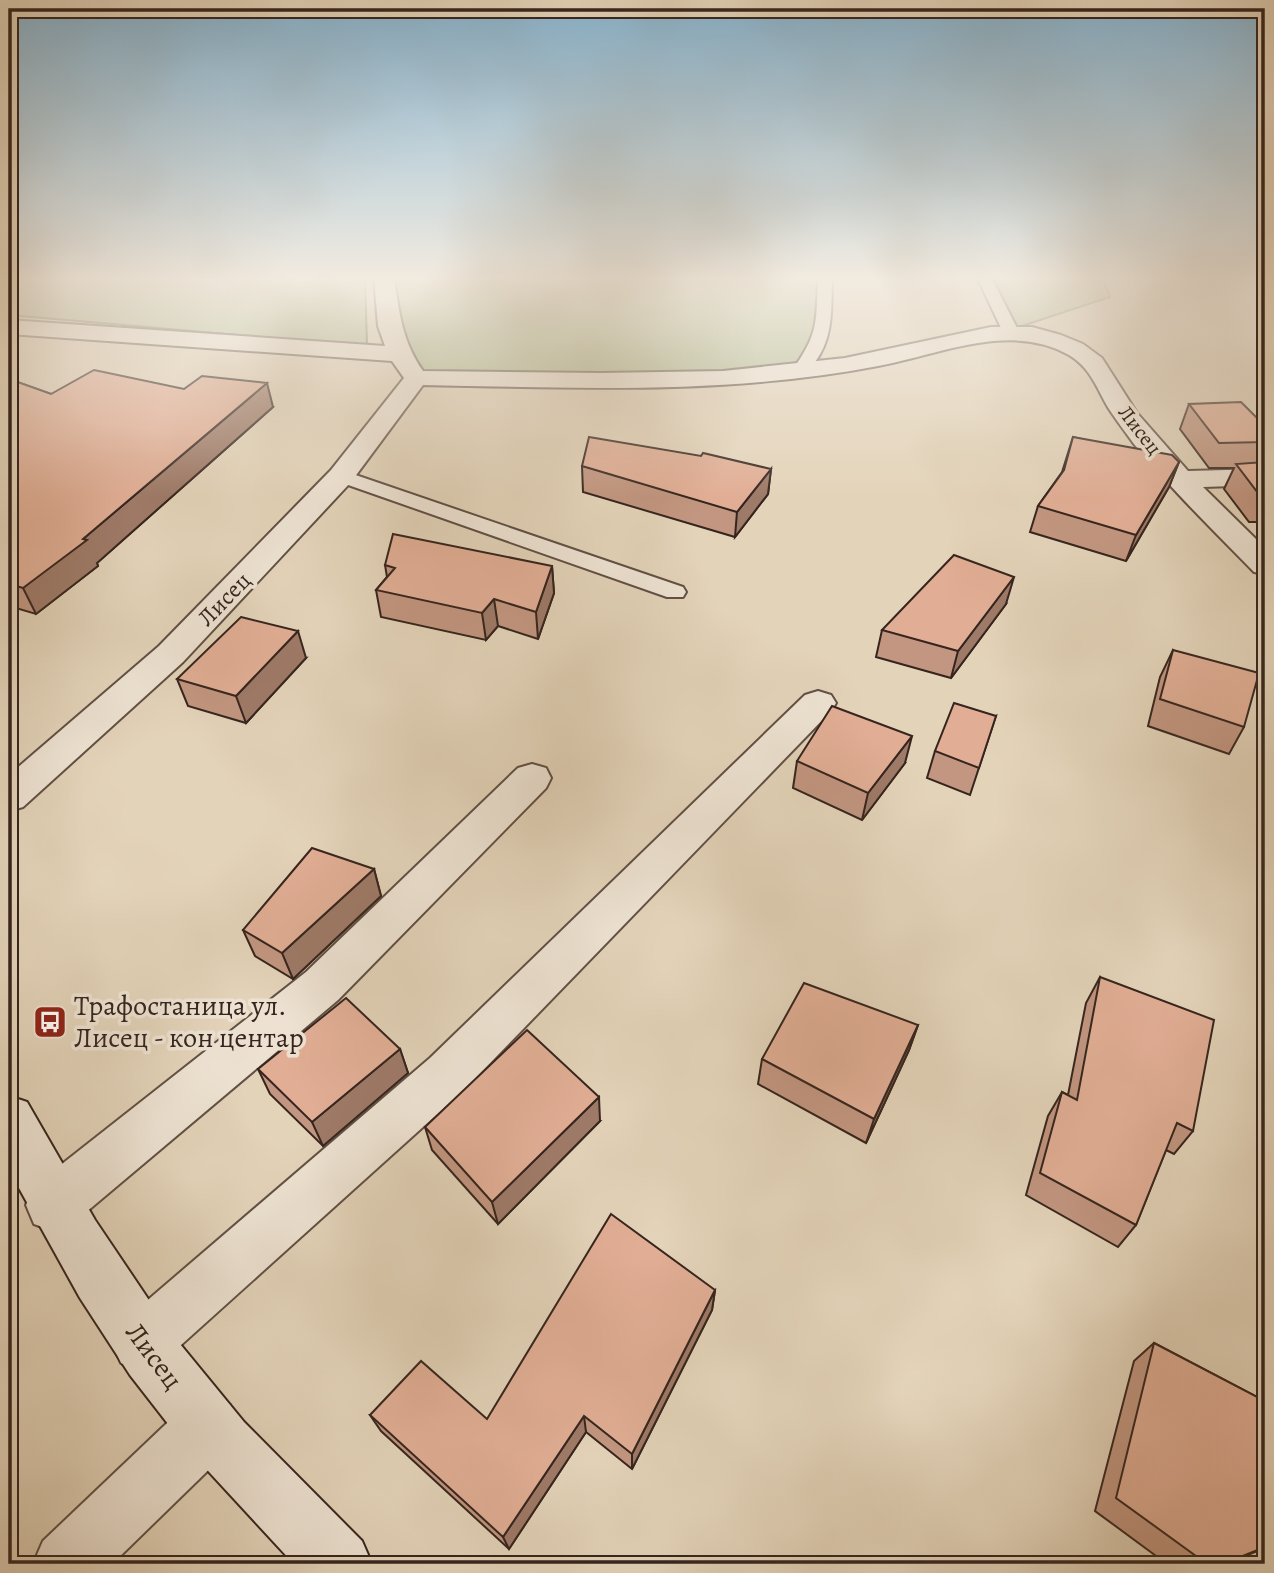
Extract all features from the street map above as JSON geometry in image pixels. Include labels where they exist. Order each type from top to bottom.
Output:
[{"type":"street","points":[[270,350],[407,366]]},
{"type":"street","points":[[400,350],[407,366]]},
{"type":"street","name":"Лисец","points":[[9,797],[171,654],[341,476],[407,366],[653,381],[732,379],[799,372],[922,350]]},
{"type":"street","name":"Лисец","points":[[1074,350],[1093,361],[1102,370],[1127,417],[1182,480],[1265,565]]},
{"type":"street","points":[[1182,480],[1233,476],[1265,477]]},
{"type":"street","points":[[141,1343],[447,1074],[818,703]]},
{"type":"street","points":[[53,1205],[321,986],[531,778]]},
{"type":"street","name":"Лисец","points":[[9,1119],[53,1205],[141,1343],[208,1427],[339,1564]]},
{"type":"street","points":[[66,1564],[208,1427]]},
{"type":"lane","points":[[799,372],[815,350]]},
{"type":"lane","points":[[341,476],[675,592]]},
{"type":"green space","points":[[398,350],[810,350],[799,372],[416,378]]},
{"type":"building","points":[[94,370],[184,389],[202,376],[267,383],[83,539],[87,540],[23,588],[9,584],[9,379],[51,394]]},
{"type":"building","points":[[1241,402],[1265,426],[1265,442],[1219,443],[1189,404]]},
{"type":"building","points":[[589,437],[701,456],[703,453],[771,469],[737,512],[582,466]]},
{"type":"building","points":[[1073,437],[1172,455],[1179,462],[1136,535],[1038,506],[1064,470]]},
{"type":"building","points":[[1265,462],[1265,497],[1261,497],[1236,464]]},
{"type":"building","points":[[393,534],[552,566],[536,612],[494,599],[482,613],[376,590],[395,568],[385,565]]},
{"type":"building","points":[[954,555],[1014,577],[958,651],[882,630]]},
{"type":"building","points":[[241,617],[298,631],[236,696],[177,679]]},
{"type":"building","points":[[1173,650],[1259,673],[1244,727],[1160,699]]},
{"type":"building","points":[[954,703],[996,716],[979,768],[935,751]]},
{"type":"building","points":[[832,706],[912,736],[868,793],[797,761]]},
{"type":"building","points":[[312,848],[374,869],[282,953],[243,930]]},
{"type":"building","points":[[1100,977],[1214,1020],[1193,1131],[1177,1123],[1136,1225],[1040,1173],[1062,1092],[1077,1100]]},
{"type":"building","points":[[804,983],[918,1025],[874,1119],[762,1059]]},
{"type":"building","points":[[346,998],[400,1049],[312,1122],[258,1069]]},
{"type":"building","points":[[527,1030],[599,1097],[492,1202],[425,1127]]},
{"type":"building","points":[[611,1214],[715,1290],[632,1454],[584,1416],[503,1537],[370,1415],[421,1361],[487,1419]]},
{"type":"building","points":[[1154,1343],[1265,1401],[1265,1547],[1223,1564],[1207,1564],[1116,1498]]},
{"type":"place","name":"Трафостаница ул. Лисец - кон центар","points":[[50,1022]]}]
